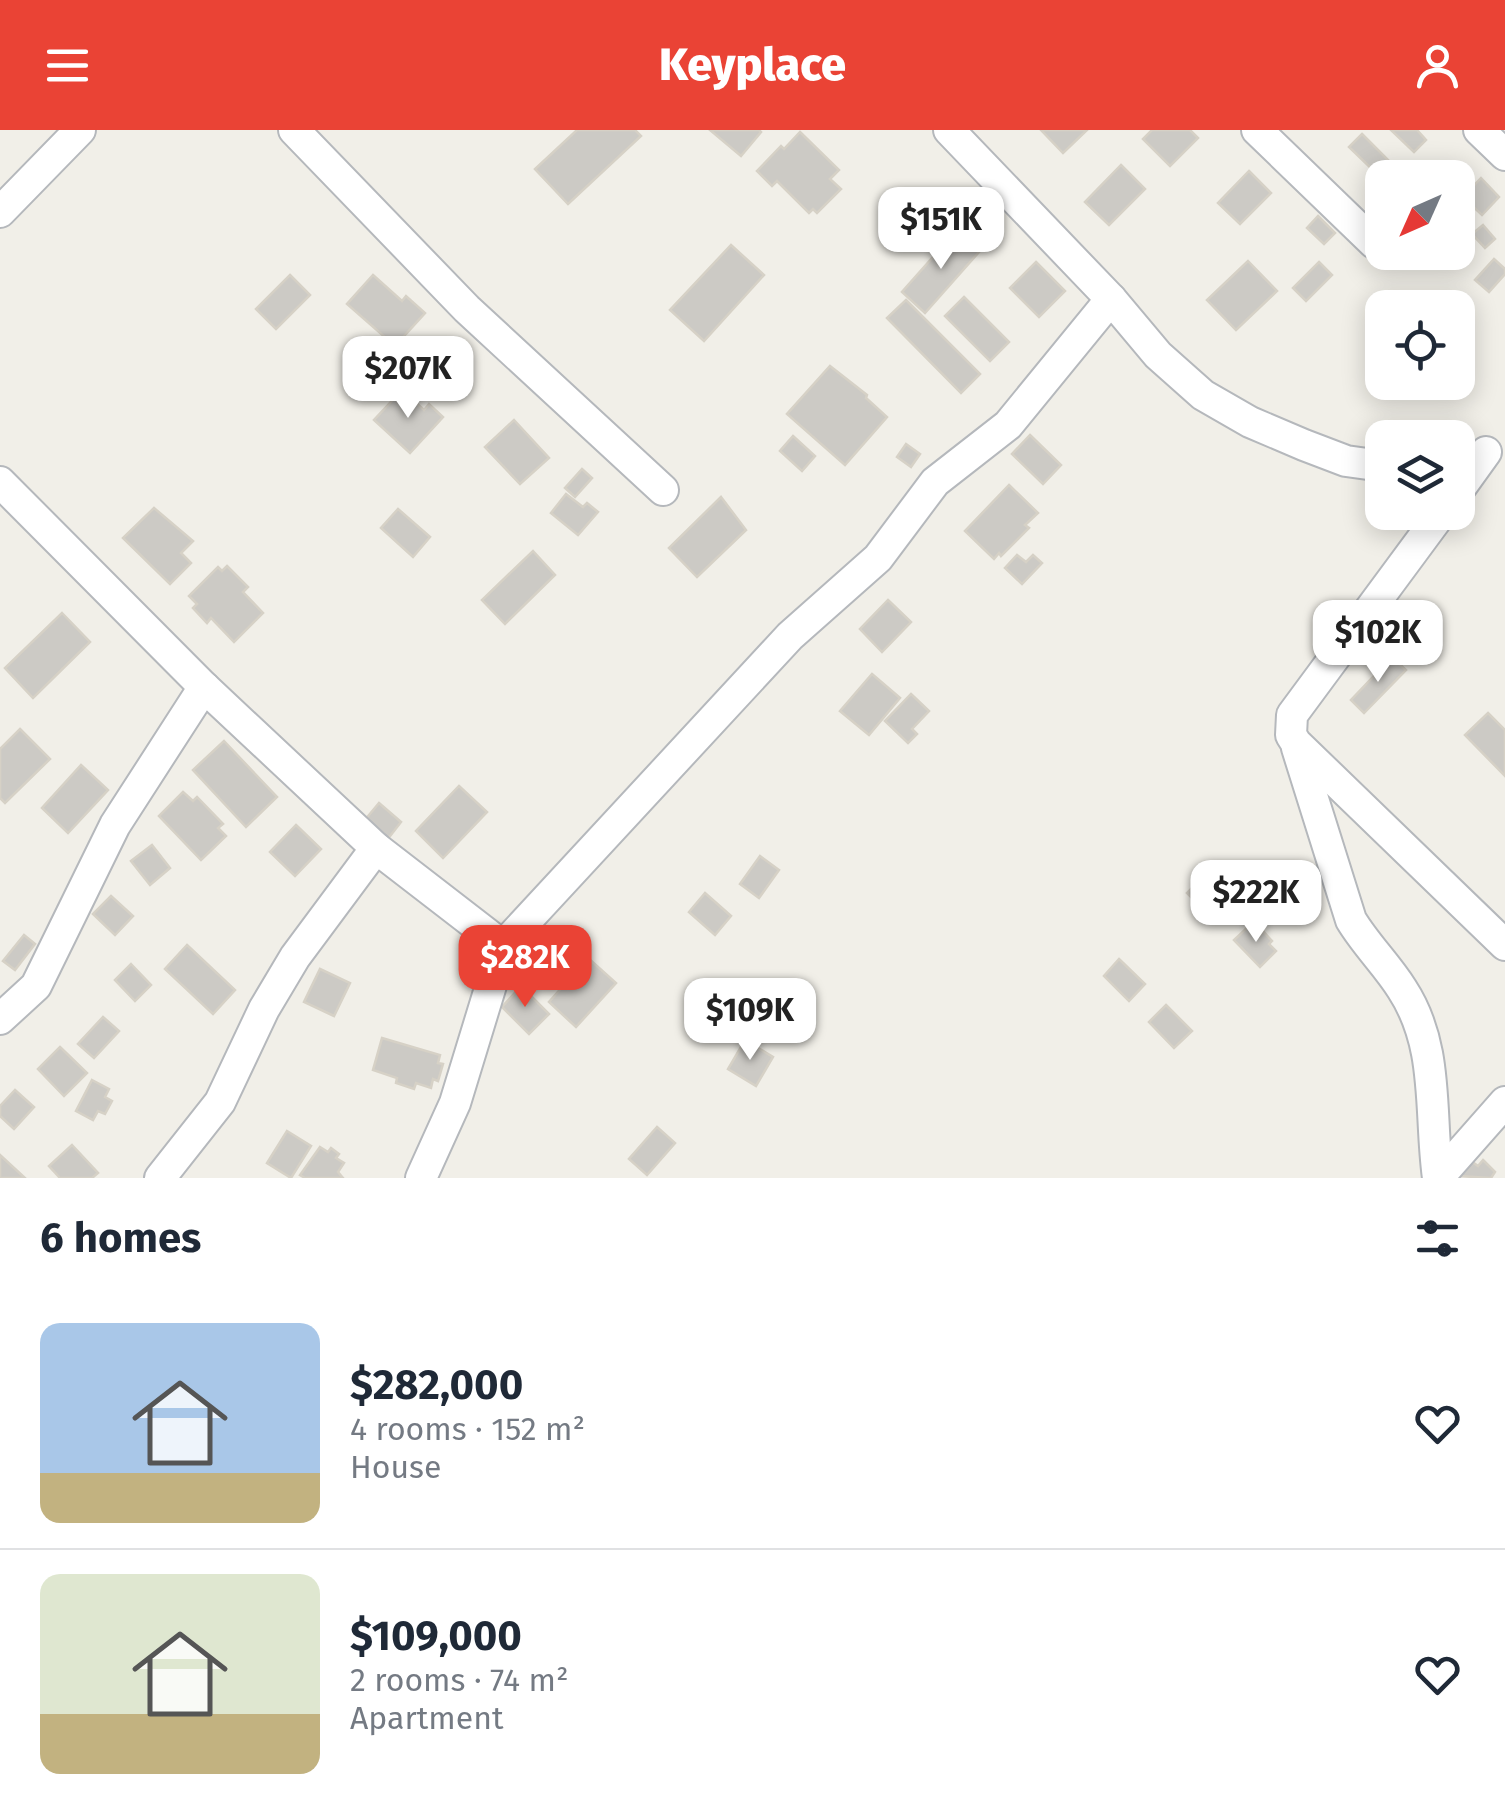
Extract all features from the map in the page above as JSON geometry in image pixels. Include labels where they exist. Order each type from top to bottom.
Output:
[{"type":"street","points":[[0,212],[80,130]]},
{"type":"street","points":[[294,130],[466,309],[663,490]]},
{"type":"street","points":[[949,130],[1111,299],[1158,355],[1203,395],[1250,422],[1304,445],[1346,461],[1365,464]]},
{"type":"street","points":[[1258,130],[1365,234]]},
{"type":"street","points":[[1479,130],[1505,155]]},
{"type":"street","points":[[421,1178],[455,1104],[503,946],[790,636],[878,558],[935,482],[1008,424],[1111,299]]},
{"type":"street","points":[[0,482],[204,687],[376,848],[503,946]]},
{"type":"street","points":[[1429,530],[1292,714],[1291,734],[1351,920],[1403,989],[1424,1037],[1432,1063],[1438,1178]]},
{"type":"street","points":[[0,1019],[36,986],[115,826],[204,687]]},
{"type":"street","points":[[1296,743],[1505,945]]},
{"type":"street","points":[[160,1178],[220,1102],[264,1009],[295,957],[376,848]]},
{"type":"street","points":[[1438,1178],[1505,1102]]},
{"type":"building","points":[[577,130],[635,130],[641,136],[568,204],[535,169]]},
{"type":"building","points":[[710,130],[759,130],[761,132],[741,156]]},
{"type":"building","points":[[1041,130],[1087,130],[1063,153]]},
{"type":"building","points":[[1152,130],[1190,130],[1198,138],[1170,166],[1143,139]]},
{"type":"building","points":[[1391,130],[1417,130],[1426,140],[1414,152]]},
{"type":"building","points":[[800,132],[839,170],[830,179],[841,189],[817,213],[813,209],[809,213],[777,181],[772,186],[757,171]]},
{"type":"building","points":[[1362,134],[1388,160],[1365,162],[1349,147]]},
{"type":"building","points":[[1121,165],[1145,189],[1109,225],[1085,202]]},
{"type":"building","points":[[1249,171],[1271,193],[1240,224],[1218,203]]},
{"type":"building","points":[[1481,178],[1499,197],[1482,215],[1475,208],[1475,184]]},
{"type":"building","points":[[1318,216],[1335,233],[1324,244],[1307,228]]},
{"type":"building","points":[[1483,225],[1495,239],[1485,248],[1475,232]]},
{"type":"building","points":[[956,231],[979,252],[925,313],[902,292]]},
{"type":"building","points":[[731,245],[764,275],[704,341],[670,310]]},
{"type":"building","points":[[1494,259],[1505,274],[1489,292],[1475,280]]},
{"type":"building","points":[[1248,261],[1277,291],[1236,330],[1207,300]]},
{"type":"building","points":[[1036,262],[1065,291],[1039,317],[1010,288]]},
{"type":"building","points":[[1319,262],[1332,275],[1306,301],[1293,288]]},
{"type":"building","points":[[290,275],[310,295],[276,329],[256,309]]},
{"type":"building","points":[[373,275],[402,301],[406,296],[425,313],[395,346],[347,304]]},
{"type":"building","points":[[964,297],[1009,342],[990,361],[945,316]]},
{"type":"building","points":[[906,300],[980,374],[961,393],[887,318]]},
{"type":"building","points":[[830,366],[867,395],[887,417],[845,465],[787,414]]},
{"type":"building","points":[[402,390],[424,410],[429,404],[443,417],[410,453],[374,420]]},
{"type":"building","points":[[514,420],[549,458],[520,484],[485,447]]},
{"type":"building","points":[[1030,435],[1061,465],[1043,484],[1012,454]]},
{"type":"building","points":[[793,436],[815,456],[802,471],[780,451]]},
{"type":"building","points":[[906,444],[920,454],[911,467],[897,457]]},
{"type":"building","points":[[582,469],[592,478],[575,497],[565,488]]},
{"type":"building","points":[[1009,485],[1038,513],[1025,525],[1029,528],[994,559],[965,531]]},
{"type":"building","points":[[566,494],[598,512],[578,535],[551,513]]},
{"type":"building","points":[[721,497],[746,530],[697,577],[669,548]]},
{"type":"building","points":[[154,508],[193,541],[181,553],[191,563],[170,584],[123,538]]},
{"type":"building","points":[[398,509],[430,537],[413,557],[381,528]]},
{"type":"building","points":[[533,551],[555,575],[505,624],[482,600]]},
{"type":"building","points":[[1017,555],[1026,562],[1033,555],[1042,563],[1022,584],[1005,568]]},
{"type":"building","points":[[227,566],[248,587],[243,592],[263,613],[234,642],[211,618],[207,623],[193,608],[197,604],[189,596],[218,567],[222,571]]},
{"type":"building","points":[[888,600],[911,622],[882,652],[860,629]]},
{"type":"building","points":[[62,613],[90,642],[33,698],[5,668]]},
{"type":"building","points":[[1392,657],[1406,670],[1364,713],[1351,700]]},
{"type":"building","points":[[872,674],[900,698],[869,735],[840,711]]},
{"type":"building","points":[[911,694],[929,711],[912,729],[917,734],[908,743],[885,721]]},
{"type":"building","points":[[1488,713],[1505,730],[1505,776],[1465,735]]},
{"type":"building","points":[[20,729],[50,759],[5,803],[0,798],[0,749]]},
{"type":"building","points":[[224,741],[277,797],[246,827],[193,770]]},
{"type":"building","points":[[81,765],[108,790],[68,833],[42,808]]},
{"type":"building","points":[[459,786],[487,812],[443,858],[416,831]]},
{"type":"building","points":[[183,792],[193,801],[197,797],[223,824],[218,828],[226,836],[201,860],[159,816]]},
{"type":"building","points":[[379,803],[401,822],[387,840],[364,821]]},
{"type":"building","points":[[296,825],[321,849],[295,876],[270,852]]},
{"type":"building","points":[[152,845],[170,868],[150,885],[131,861]]},
{"type":"building","points":[[760,856],[779,870],[759,898],[740,884]]},
{"type":"building","points":[[1203,877],[1212,886],[1216,883],[1229,904],[1213,919],[1187,893]]},
{"type":"building","points":[[705,893],[731,916],[715,935],[689,912]]},
{"type":"building","points":[[111,896],[133,916],[115,935],[93,914]]},
{"type":"building","points":[[1250,925],[1260,935],[1263,931],[1276,951],[1260,967],[1234,940]]},
{"type":"building","points":[[24,935],[35,944],[15,970],[3,961]]},
{"type":"building","points":[[187,945],[235,990],[213,1014],[165,969]]},
{"type":"building","points":[[588,958],[616,983],[576,1027],[549,1002]]},
{"type":"building","points":[[1119,959],[1145,984],[1129,1001],[1104,976]]},
{"type":"building","points":[[131,964],[151,985],[135,1001],[115,980]]},
{"type":"building","points":[[320,969],[350,983],[334,1016],[304,1002]]},
{"type":"building","points":[[521,986],[549,1014],[529,1034],[502,1007]]},
{"type":"building","points":[[1166,1005],[1192,1031],[1174,1048],[1149,1022]]},
{"type":"building","points":[[103,1017],[119,1031],[94,1058],[78,1044]]},
{"type":"building","points":[[382,1038],[440,1055],[438,1063],[443,1064],[438,1081],[433,1079],[431,1088],[416,1083],[414,1089],[373,1070]]},
{"type":"building","points":[[745,1040],[773,1057],[756,1086],[728,1069]]},
{"type":"building","points":[[60,1047],[87,1073],[64,1096],[38,1069]]},
{"type":"building","points":[[92,1080],[109,1089],[105,1097],[112,1101],[105,1114],[98,1111],[93,1120],[76,1111]]},
{"type":"building","points":[[15,1090],[34,1107],[14,1129],[0,1116],[0,1106]]},
{"type":"building","points":[[657,1127],[675,1143],[647,1175],[629,1159]]},
{"type":"building","points":[[287,1131],[311,1146],[291,1178],[267,1163]]},
{"type":"building","points":[[72,1145],[98,1173],[92,1178],[60,1178],[49,1166]]},
{"type":"building","points":[[320,1147],[339,1154],[336,1158],[344,1163],[338,1172],[343,1178],[300,1175]]},
{"type":"building","points":[[0,1155],[25,1178],[0,1178]]},
{"type":"building","points":[[1483,1160],[1495,1172],[1491,1178],[1458,1176],[1471,1161],[1478,1166]]}]
